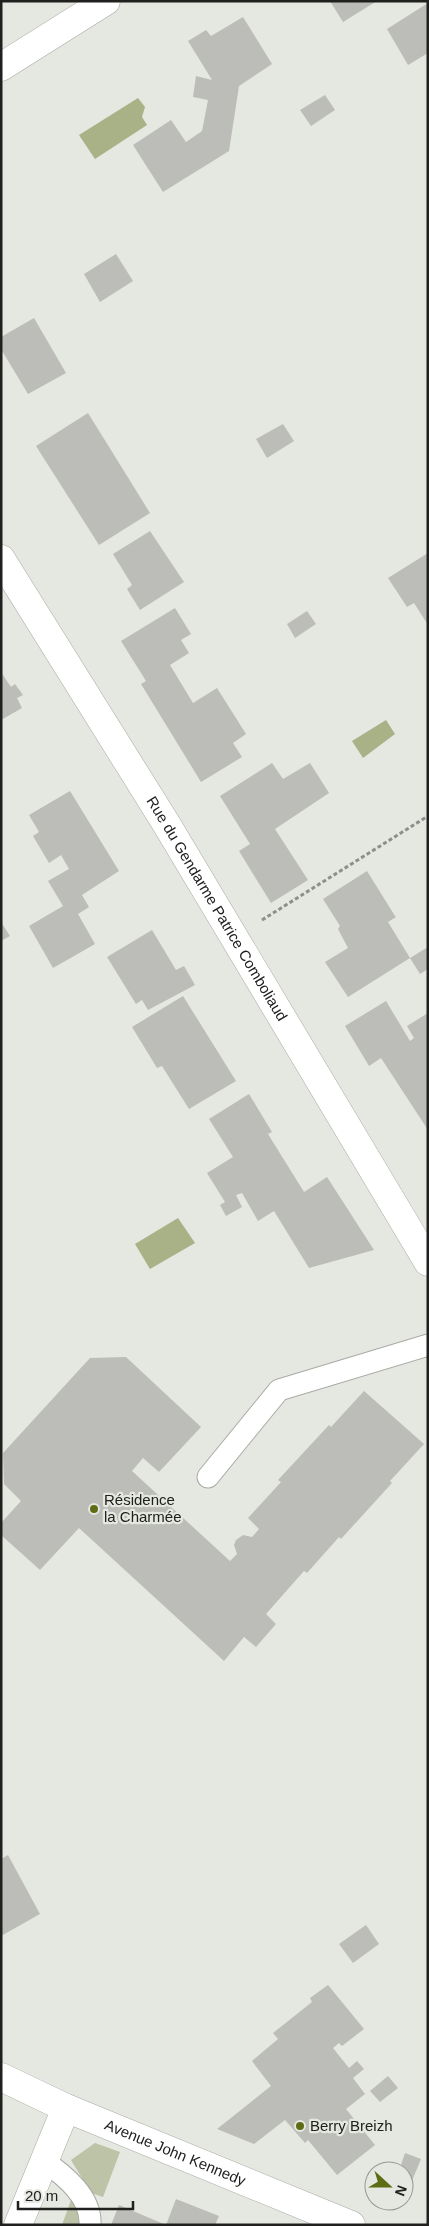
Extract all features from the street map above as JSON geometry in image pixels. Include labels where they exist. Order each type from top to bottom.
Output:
[{"type":"street","points":[[1,67],[106,1]]},
{"type":"street","name":"Rue du Gendarme Patrice Comboliaud","points":[[1,559],[167,825],[428,1262]]},
{"type":"street","name":"Avenue John Kennedy","points":[[1,2077],[66,2108],[351,2225]]},
{"type":"street","points":[[18,2225],[66,2108]]},
{"type":"lane","points":[[208,1477],[279,1390],[428,1346]]},
{"type":"lane","points":[[44,2161],[67,2178],[88,2208],[90,2225]]},
{"type":"path","points":[[234,938],[428,816]]},
{"type":"shaded area","points":[[138,98],[145,107],[142,117],[147,125],[95,159],[79,135]]},
{"type":"shaded area","points":[[386,720],[395,734],[363,758],[352,741]]},
{"type":"shaded area","points":[[178,1218],[195,1243],[150,1269],[135,1244]]},
{"type":"shaded area","points":[[95,2143],[120,2152],[103,2197],[91,2193],[71,2160]]},
{"type":"shaded area","points":[[71,2200],[81,2212],[81,2225],[62,2225]]},
{"type":"building","points":[[330,1],[377,1],[343,22]]},
{"type":"building","points":[[428,3],[428,53],[408,65],[387,29]]},
{"type":"building","points":[[243,17],[272,64],[239,86],[229,151],[163,192],[133,145],[171,120],[186,142],[202,131],[208,100],[193,97],[196,76],[212,80],[188,41],[206,30],[211,36]]},
{"type":"building","points":[[325,95],[335,110],[311,126],[300,110]]},
{"type":"building","points":[[116,254],[133,281],[100,302],[84,274]]},
{"type":"building","points":[[34,318],[66,373],[28,394],[1,349],[1,337]]},
{"type":"building","points":[[88,413],[150,513],[99,545],[36,446]]},
{"type":"building","points":[[283,424],[294,441],[267,458],[256,439]]},
{"type":"building","points":[[150,531],[184,582],[140,610],[127,589],[132,585],[113,554]]},
{"type":"building","points":[[428,553],[428,625],[414,603],[407,607],[388,578]]},
{"type":"building","points":[[175,608],[191,634],[181,640],[189,653],[170,665],[193,703],[217,688],[246,734],[233,743],[242,757],[201,782],[141,684],[146,681],[121,641]]},
{"type":"building","points":[[307,611],[316,624],[295,638],[287,624]]},
{"type":"building","points":[[1,672],[11,687],[15,684],[23,695],[17,698],[22,708],[1,720]]},
{"type":"building","points":[[272,763],[283,779],[310,763],[329,793],[275,829],[308,880],[271,903],[239,851],[250,844],[220,796]]},
{"type":"building","points":[[70,791],[119,871],[82,895],[89,907],[78,914],[95,944],[53,968],[29,926],[63,906],[48,881],[69,869],[61,855],[49,863],[33,836],[39,832],[29,815]]},
{"type":"building","points":[[367,871],[396,917],[388,922],[410,958],[348,997],[325,962],[348,948],[338,929],[340,926],[323,899]]},
{"type":"building","points":[[1,922],[10,936],[1,941]]},
{"type":"building","points":[[152,930],[176,970],[184,966],[195,985],[148,1010],[142,1000],[136,1004],[107,957]]},
{"type":"building","points":[[428,947],[428,969],[420,974],[410,958]]},
{"type":"building","points":[[183,996],[236,1081],[189,1109],[162,1066],[157,1068],[132,1027]]},
{"type":"building","points":[[386,1001],[410,1041],[414,1038],[407,1026],[428,1013],[428,1130],[381,1058],[369,1066],[345,1026]]},
{"type":"building","points":[[249,1094],[272,1132],[268,1134],[304,1192],[327,1177],[374,1250],[309,1268],[274,1211],[258,1221],[242,1193],[236,1195],[242,1207],[226,1216],[220,1205],[225,1202],[207,1173],[233,1157],[209,1119]]},
{"type":"building","name":"Résidence la Charmée","points":[[126,1357],[201,1427],[159,1472],[143,1458],[132,1471],[230,1561],[237,1554],[234,1545],[236,1540],[243,1535],[252,1537],[259,1529],[248,1518],[281,1482],[278,1480],[329,1425],[331,1427],[364,1391],[424,1444],[390,1481],[392,1483],[341,1539],[339,1537],[307,1573],[304,1571],[266,1614],[276,1624],[256,1647],[244,1637],[224,1661],[79,1528],[40,1570],[1,1535],[1,1523],[21,1501],[4,1484],[3,1453],[90,1358]]},
{"type":"building","points":[[8,1855],[40,1914],[1,1936],[1,1859]]},
{"type":"building","points":[[366,1925],[379,1944],[353,1963],[339,1944]]},
{"type":"building","points":[[328,1985],[364,2029],[342,2046],[339,2043],[333,2048],[349,2068],[357,2061],[364,2069],[353,2078],[365,2094],[346,2109],[375,2145],[337,2175],[308,2140],[305,2143],[285,2120],[254,2144],[217,2129],[271,2086],[252,2061],[278,2039],[273,2033],[312,2002],[310,1998]]},
{"type":"building","points":[[388,2076],[398,2088],[380,2102],[370,2091]]},
{"type":"building","points":[[405,2153],[421,2159],[414,2176],[414,2161],[402,2161]]},
{"type":"building","points":[[176,2199],[219,2216],[215,2225],[166,2225]]},
{"type":"building","points":[[119,2205],[166,2225],[111,2225]]},
{"type":"place","name":"Résidence la Charmée","points":[[94,1509]]},
{"type":"place","name":"Berry Breizh","points":[[300,2126]]}]
